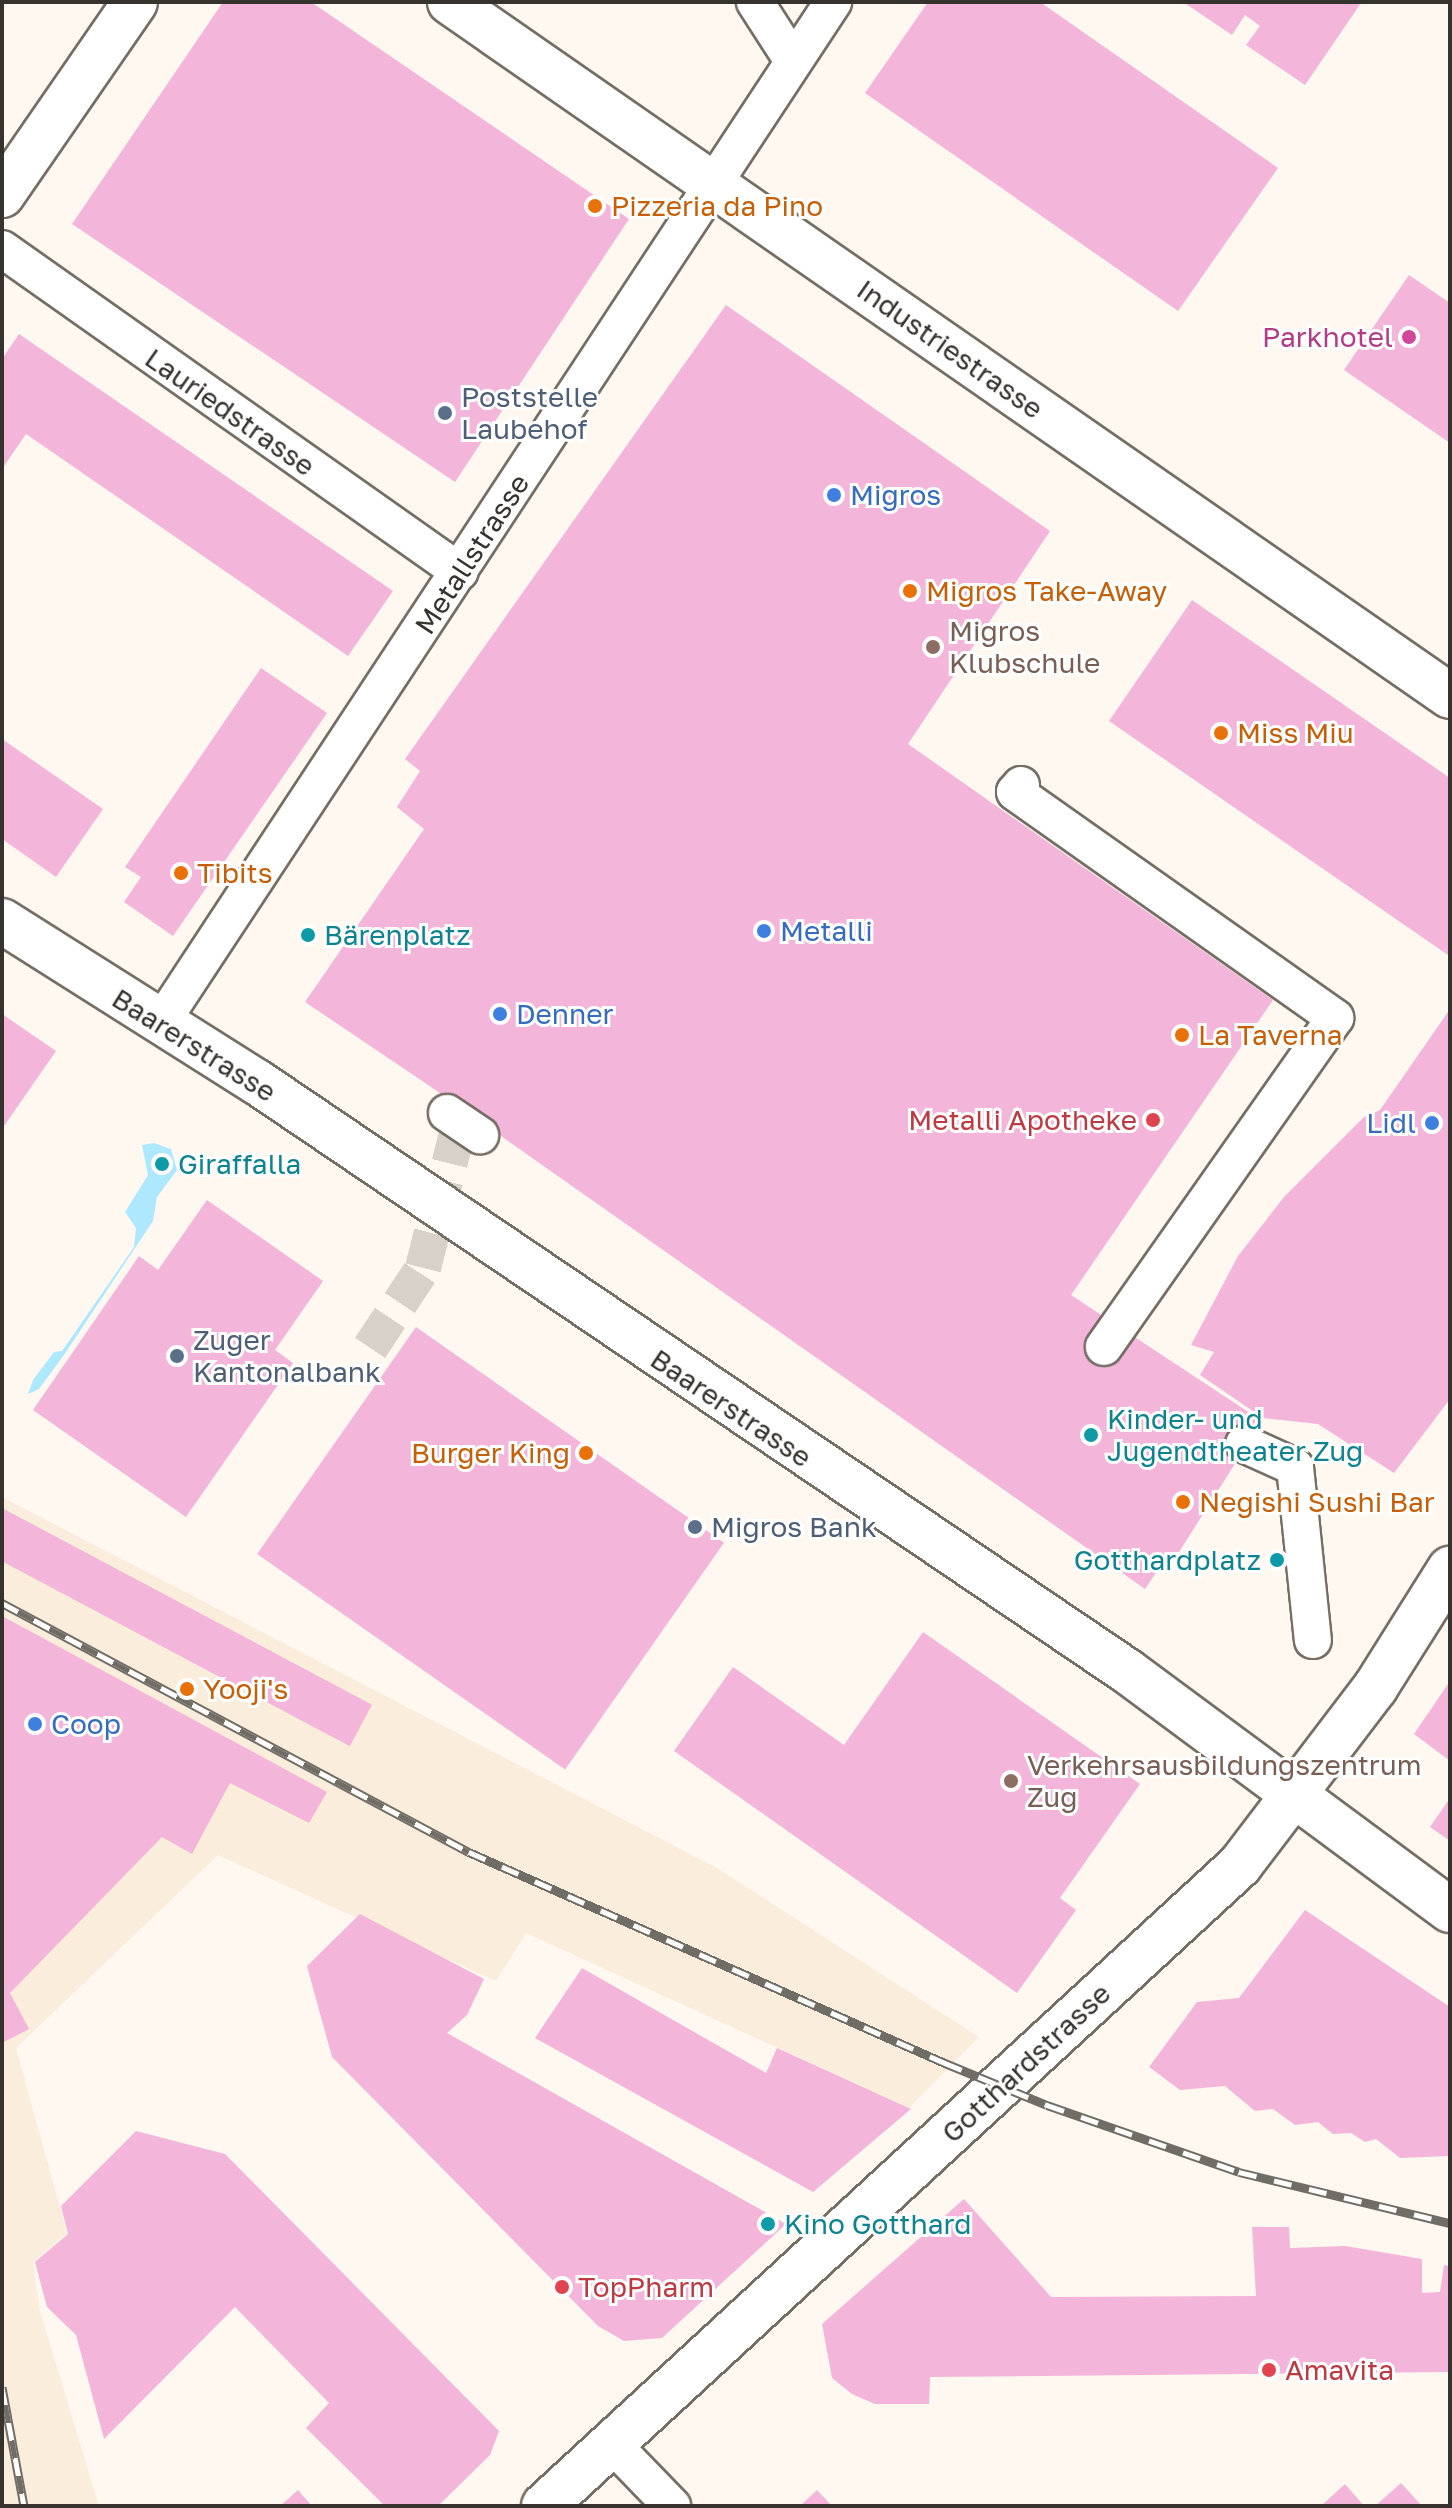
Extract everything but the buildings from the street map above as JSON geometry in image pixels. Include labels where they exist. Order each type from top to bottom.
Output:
[{"type":"street","points":[[2,195],[135,2]]},
{"type":"street","name":"Industriestrasse","points":[[450,2],[1450,696]]},
{"type":"street","points":[[755,2],[793,61]]},
{"type":"street","name":"Metallstrasse","points":[[160,1024],[833,2]]},
{"type":"street","name":"Lauriedstrasse","points":[[2,249],[460,572]]},
{"type":"street","points":[[1021,785],[1015,792],[1335,1018],[1104,1347]]},
{"type":"street","name":"Baarerstrasse","points":[[2,921],[160,1024],[257,1082],[1127,1671],[1295,1792],[1385,1866],[1450,1910]]},
{"type":"street","points":[[1244,1444],[1295,1467],[1313,1640]]},
{"type":"street","name":"Gotthardstrasse","points":[[544,2506],[1229,1876],[1375,1688],[1450,1569]]},
{"type":"street","points":[[611,2443],[672,2506]]},
{"type":"shaded area","points":[[2,1497],[717,1868],[979,2037],[909,2108],[526,1933],[496,1981],[218,1855],[16,2048],[67,2233],[33,2262],[40,2311],[99,2506],[2,2506]]},
{"type":"water","points":[[154,1143],[171,1149],[177,1170],[157,1197],[153,1221],[64,1355],[39,1389],[28,1394],[33,1380],[54,1352],[62,1351],[134,1247],[136,1228],[125,1212],[148,1175],[142,1145]]},
{"type":"tunnel","points":[[370,1348],[423,1268],[460,1122]]},
{"type":"railway","points":[[2,1603],[469,1852],[945,2063],[1047,2105],[1239,2172],[1450,2223]]},
{"type":"railway","points":[[2,2387],[24,2506]]},
{"type":"place","name":"Pizzeria da Pino","points":[[595,206]]},
{"type":"place","name":"Parkhotel","points":[[1409,337]]},
{"type":"place","name":"Poststelle Laubehof","points":[[445,413]]},
{"type":"place","name":"Migros","points":[[834,495]]},
{"type":"place","name":"Migros Take-Away","points":[[910,591]]},
{"type":"place","name":"Migros Klubschule","points":[[933,647]]},
{"type":"place","name":"Miss Miu","points":[[1221,733]]},
{"type":"place","name":"Tibits","points":[[181,873]]},
{"type":"place","name":"Metalli","points":[[764,931]]},
{"type":"place","name":"Bärenplatz","points":[[308,935]]},
{"type":"place","name":"Denner","points":[[500,1014]]},
{"type":"place","name":"La Taverna","points":[[1182,1035]]},
{"type":"place","name":"Metalli Apotheke","points":[[1153,1120]]},
{"type":"place","name":"Lidl","points":[[1432,1123]]},
{"type":"place","name":"Giraffalla","points":[[162,1164]]},
{"type":"place","name":"Zuger Kantonalbank","points":[[177,1356]]},
{"type":"place","name":"Kinder- und Jugendtheater Zug","points":[[1091,1435]]},
{"type":"place","name":"Burger King","points":[[586,1453]]},
{"type":"place","name":"Negishi Sushi Bar","points":[[1183,1502]]},
{"type":"place","name":"Migros Bank","points":[[695,1527]]},
{"type":"place","name":"Gotthardplatz","points":[[1277,1560]]},
{"type":"place","name":"Yooji's","points":[[187,1689]]},
{"type":"place","name":"Coop","points":[[35,1724]]},
{"type":"place","name":"Verkehrsausbildungszentrum Zug","points":[[1011,1781]]},
{"type":"place","name":"Kino Gotthard","points":[[768,2224]]},
{"type":"place","name":"TopPharm","points":[[562,2287]]},
{"type":"place","name":"Amavita","points":[[1269,2370]]}]
